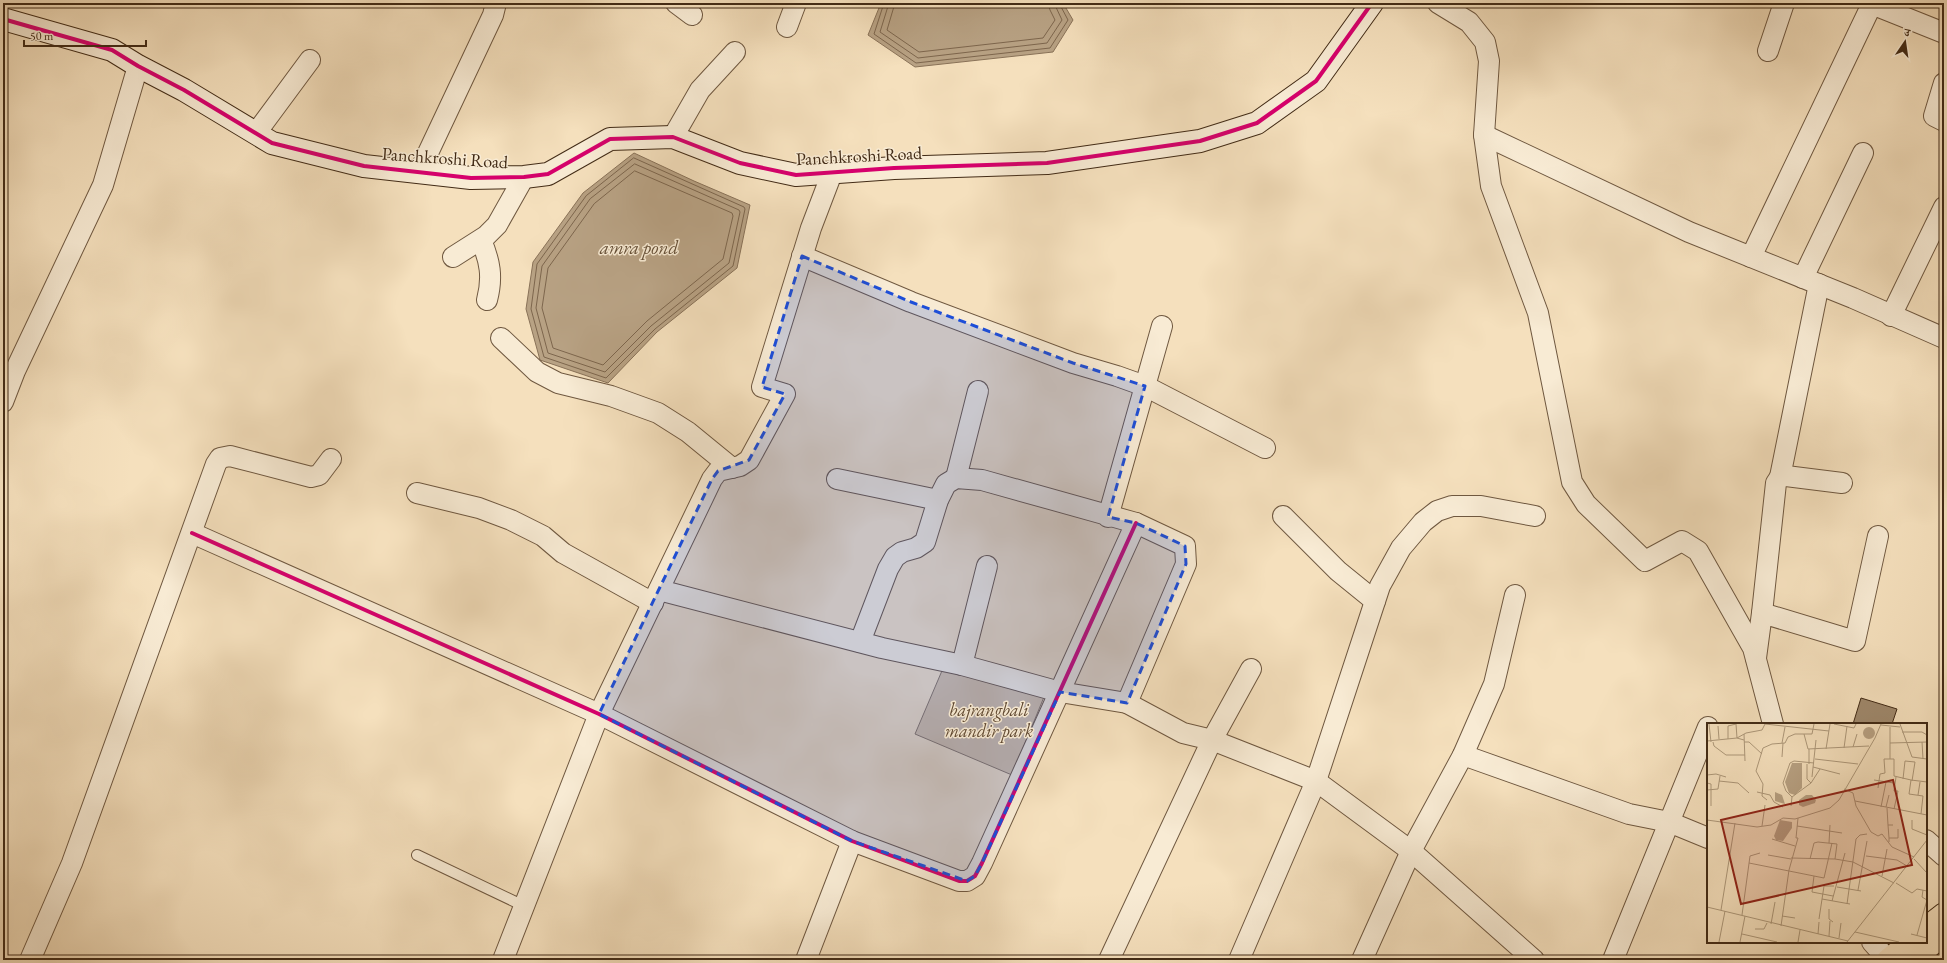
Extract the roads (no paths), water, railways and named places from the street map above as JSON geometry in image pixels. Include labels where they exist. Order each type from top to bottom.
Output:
[{"type":"main road","points":[[1927,927],[1944,914]]},
{"type":"main road","points":[[1913,960],[1944,934]]},
{"type":"main road","points":[[1888,960],[1909,943]]},
{"type":"street","points":[[419,172],[493,15],[496,3]]},
{"type":"street","points":[[676,3],[692,15]]},
{"type":"street","points":[[787,27],[796,3]]},
{"type":"street","name":"Panchkroshi Road","points":[[3,19],[112,50],[138,66],[184,90],[272,143],[364,166],[471,178],[524,177],[548,174],[610,139],[673,137],[740,163],[796,176],[894,168],[1047,163],[1200,141],[1257,123],[1316,81],[1372,3]]},
{"type":"street","points":[[1438,3],[1469,22],[1485,42],[1489,61],[1484,135],[1491,186],[1538,313],[1572,482],[1586,504],[1645,561],[1682,541],[1698,551],[1753,648],[1773,723]]},
{"type":"street","points":[[1768,51],[1784,3]]},
{"type":"street","points":[[1751,257],[1870,4],[1944,33]]},
{"type":"street","points":[[673,137],[700,90],[735,52]]},
{"type":"street","points":[[256,133],[310,60]]},
{"type":"street","points":[[3,402],[15,371],[103,185],[138,66]]},
{"type":"street","points":[[1944,83],[1934,116],[1944,120]]},
{"type":"street","points":[[1484,135],[1689,232],[1811,281],[1944,338]]},
{"type":"street","points":[[1756,658],[1776,483],[1780,477],[1811,281],[1863,153]]},
{"type":"street","points":[[503,960],[599,714],[712,479],[718,471],[732,468],[749,460],[785,394],[762,387],[802,256],[832,173]]},
{"type":"street","points":[[453,258],[481,240],[497,225],[524,177]]},
{"type":"street","points":[[1890,316],[1944,207]]},
{"type":"street","points":[[481,240],[488,256],[491,268],[491,283],[487,300]]},
{"type":"street","points":[[802,256],[911,302],[1073,363],[1145,386],[1265,448]]},
{"type":"street","points":[[1108,517],[1162,326]]},
{"type":"street","points":[[501,338],[537,372],[558,383],[611,396],[658,413],[688,432],[732,468]]},
{"type":"street","points":[[956,478],[978,391]]},
{"type":"street","points":[[30,960],[72,863],[216,464],[220,458],[230,456],[311,477],[319,475],[331,459]]},
{"type":"street","points":[[1780,477],[1786,476],[1842,483]]},
{"type":"street","points":[[860,642],[888,569],[895,557],[902,552],[916,548],[925,542],[938,500],[946,484],[956,478],[982,480],[1108,517],[1136,523],[1185,546],[1186,564],[1127,703]]},
{"type":"street","points":[[837,479],[938,500]]},
{"type":"street","points":[[417,493],[479,508],[511,520],[543,536],[563,553],[656,596],[962,665],[1060,692],[1127,703],[1183,733],[1212,740],[1316,781],[1410,851],[1534,960]]},
{"type":"street","points":[[1240,960],[1316,781],[1380,586],[1401,548],[1423,522],[1437,511],[1452,506],[1481,506],[1535,516]]},
{"type":"street","points":[[1283,516],[1338,571],[1375,601]]},
{"type":"street","points":[[192,533],[599,714],[852,841],[959,880],[967,881],[975,876],[1136,523]]},
{"type":"street","points":[[1762,613],[1856,641],[1878,536]]},
{"type":"street","points":[[962,665],[987,566]]},
{"type":"street","points":[[1362,960],[1410,851],[1462,755],[1494,684],[1515,595]]},
{"type":"street","points":[[1109,960],[1212,740],[1251,669]]},
{"type":"street","points":[[1613,960],[1707,729]]},
{"type":"street","points":[[1462,755],[1629,814],[1669,822],[1707,838]]},
{"type":"street","points":[[806,960],[852,841]]},
{"type":"street","points":[[1927,841],[1944,856]]},
{"type":"street","points":[[1873,943],[1888,960]]},
{"type":"lane","points":[[417,856],[524,906]]},
{"type":"water","points":[[881,3],[1063,3],[1073,20],[1053,52],[915,67],[868,35]]},
{"type":"water","name":"amra pond","points":[[634,153],[750,205],[737,268],[657,332],[608,383],[540,360],[526,309],[533,262],[583,193]]},
{"type":"park label","name":"bajrangbali mandir park","points":[[989,720]]}]
